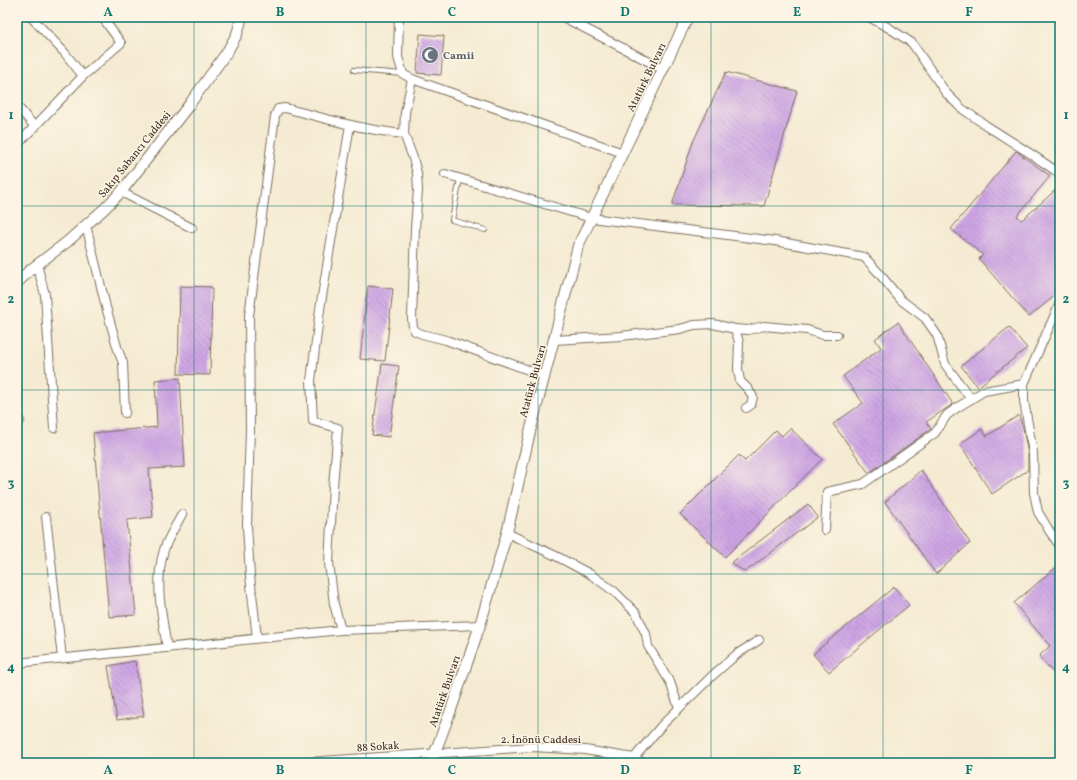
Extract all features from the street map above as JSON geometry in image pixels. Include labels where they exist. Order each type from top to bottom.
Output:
[{"type":"street","points":[[31,17],[64,52],[83,76]]},
{"type":"street","points":[[17,146],[83,76],[121,43],[102,17]]},
{"type":"street","name":"Sakıp Sabancı Caddesi","points":[[17,283],[37,264],[67,242],[121,192],[189,105],[227,52],[237,34],[242,17]]},
{"type":"street","points":[[399,17],[398,57],[403,74],[412,79],[623,153]]},
{"type":"street","points":[[563,17],[664,68]]},
{"type":"street","name":"Atatürk Bulvarı","points":[[431,763],[480,625],[507,534],[529,436],[555,340],[578,246],[688,17]]},
{"type":"street","points":[[869,17],[890,28],[912,43],[946,93],[961,108],[1056,171],[1060,176]]},
{"type":"street","points":[[412,79],[405,113],[404,134],[417,173],[418,190],[414,228],[413,327],[415,331],[422,334],[446,340],[545,376]]},
{"type":"street","points":[[17,106],[36,127]]},
{"type":"street","points":[[257,638],[246,526],[250,429],[250,316],[275,116],[278,109],[285,108],[350,125],[378,131],[404,134]]},
{"type":"street","points":[[341,630],[334,604],[329,563],[338,428],[313,421],[311,381],[320,309],[350,125]]},
{"type":"street","points":[[446,174],[591,218],[775,241],[864,256],[901,300],[925,318],[937,336],[945,364],[971,399]]},
{"type":"street","points":[[121,192],[192,228]]},
{"type":"street","points":[[86,225],[106,308],[123,363],[125,413]]},
{"type":"street","points":[[37,264],[44,295],[54,428]]},
{"type":"street","points":[[1060,303],[1024,384],[1024,401],[1033,453],[1034,493],[1038,512],[1060,546]]},
{"type":"street","points":[[555,340],[621,336],[680,329],[694,325],[713,324],[735,329],[748,330],[764,326],[807,330],[823,335],[837,335]]},
{"type":"street","points":[[735,329],[739,342],[738,369],[740,381],[753,397],[751,404],[746,408]]},
{"type":"street","points":[[825,530],[827,492],[863,484],[934,433],[947,416],[958,407],[984,391],[1024,384]]},
{"type":"street","points":[[166,648],[159,588],[161,560],[167,543],[182,514]]},
{"type":"street","points":[[46,517],[62,658]]},
{"type":"street","points":[[507,534],[556,556],[590,574],[615,592],[636,613],[646,634],[648,646],[670,682],[679,708]]},
{"type":"street","points":[[17,663],[341,630],[480,625]]},
{"type":"street","points":[[634,758],[662,725],[712,676],[738,654],[759,640]]},
{"type":"street","name":"2. İnönü Caddesi","points":[[435,753],[532,747],[585,750],[634,758],[644,763]]},
{"type":"street","name":"88 Sokak","points":[[300,763],[435,753]]},
{"type":"lane","points":[[354,70],[403,74]]},
{"type":"lane","points":[[460,178],[452,220],[485,230]]},
{"type":"building","name":"Camii","points":[[420,34],[444,36],[441,75],[417,73]]},
{"type":"building","points":[[726,72],[797,91],[764,206],[672,205],[693,142]]},
{"type":"building","points":[[1016,151],[1050,176],[1017,216],[1022,220],[1060,186],[1060,286],[1057,294],[1029,317],[979,259],[983,255],[951,229]]},
{"type":"building","points":[[180,286],[212,287],[210,375],[178,374]]},
{"type":"building","points":[[368,286],[393,289],[385,361],[360,359]]},
{"type":"building","points":[[898,322],[953,404],[926,422],[931,429],[869,473],[833,424],[863,403],[843,376],[881,348],[875,339]]},
{"type":"building","points":[[1009,327],[1027,348],[978,387],[961,366]]},
{"type":"building","points":[[382,364],[399,366],[389,437],[372,435]]},
{"type":"building","points":[[180,378],[185,467],[149,469],[153,517],[127,520],[136,615],[109,617],[93,433],[157,427],[155,380]]},
{"type":"building","points":[[1019,415],[1028,454],[1028,470],[992,494],[960,444],[982,429],[987,436]]},
{"type":"building","points":[[790,428],[822,459],[725,557],[680,514],[739,455],[745,461],[776,430],[782,436]]},
{"type":"building","points":[[921,470],[970,543],[936,574],[885,502]]},
{"type":"building","points":[[808,504],[818,517],[745,572],[731,563]]},
{"type":"building","points":[[1060,564],[1060,681],[1039,656],[1050,646],[1014,603]]},
{"type":"building","points":[[894,587],[909,605],[829,672],[813,654]]},
{"type":"building","points":[[135,661],[144,716],[117,720],[108,666]]},
{"type":"place","name":"Camii","points":[[430,55]]}]
